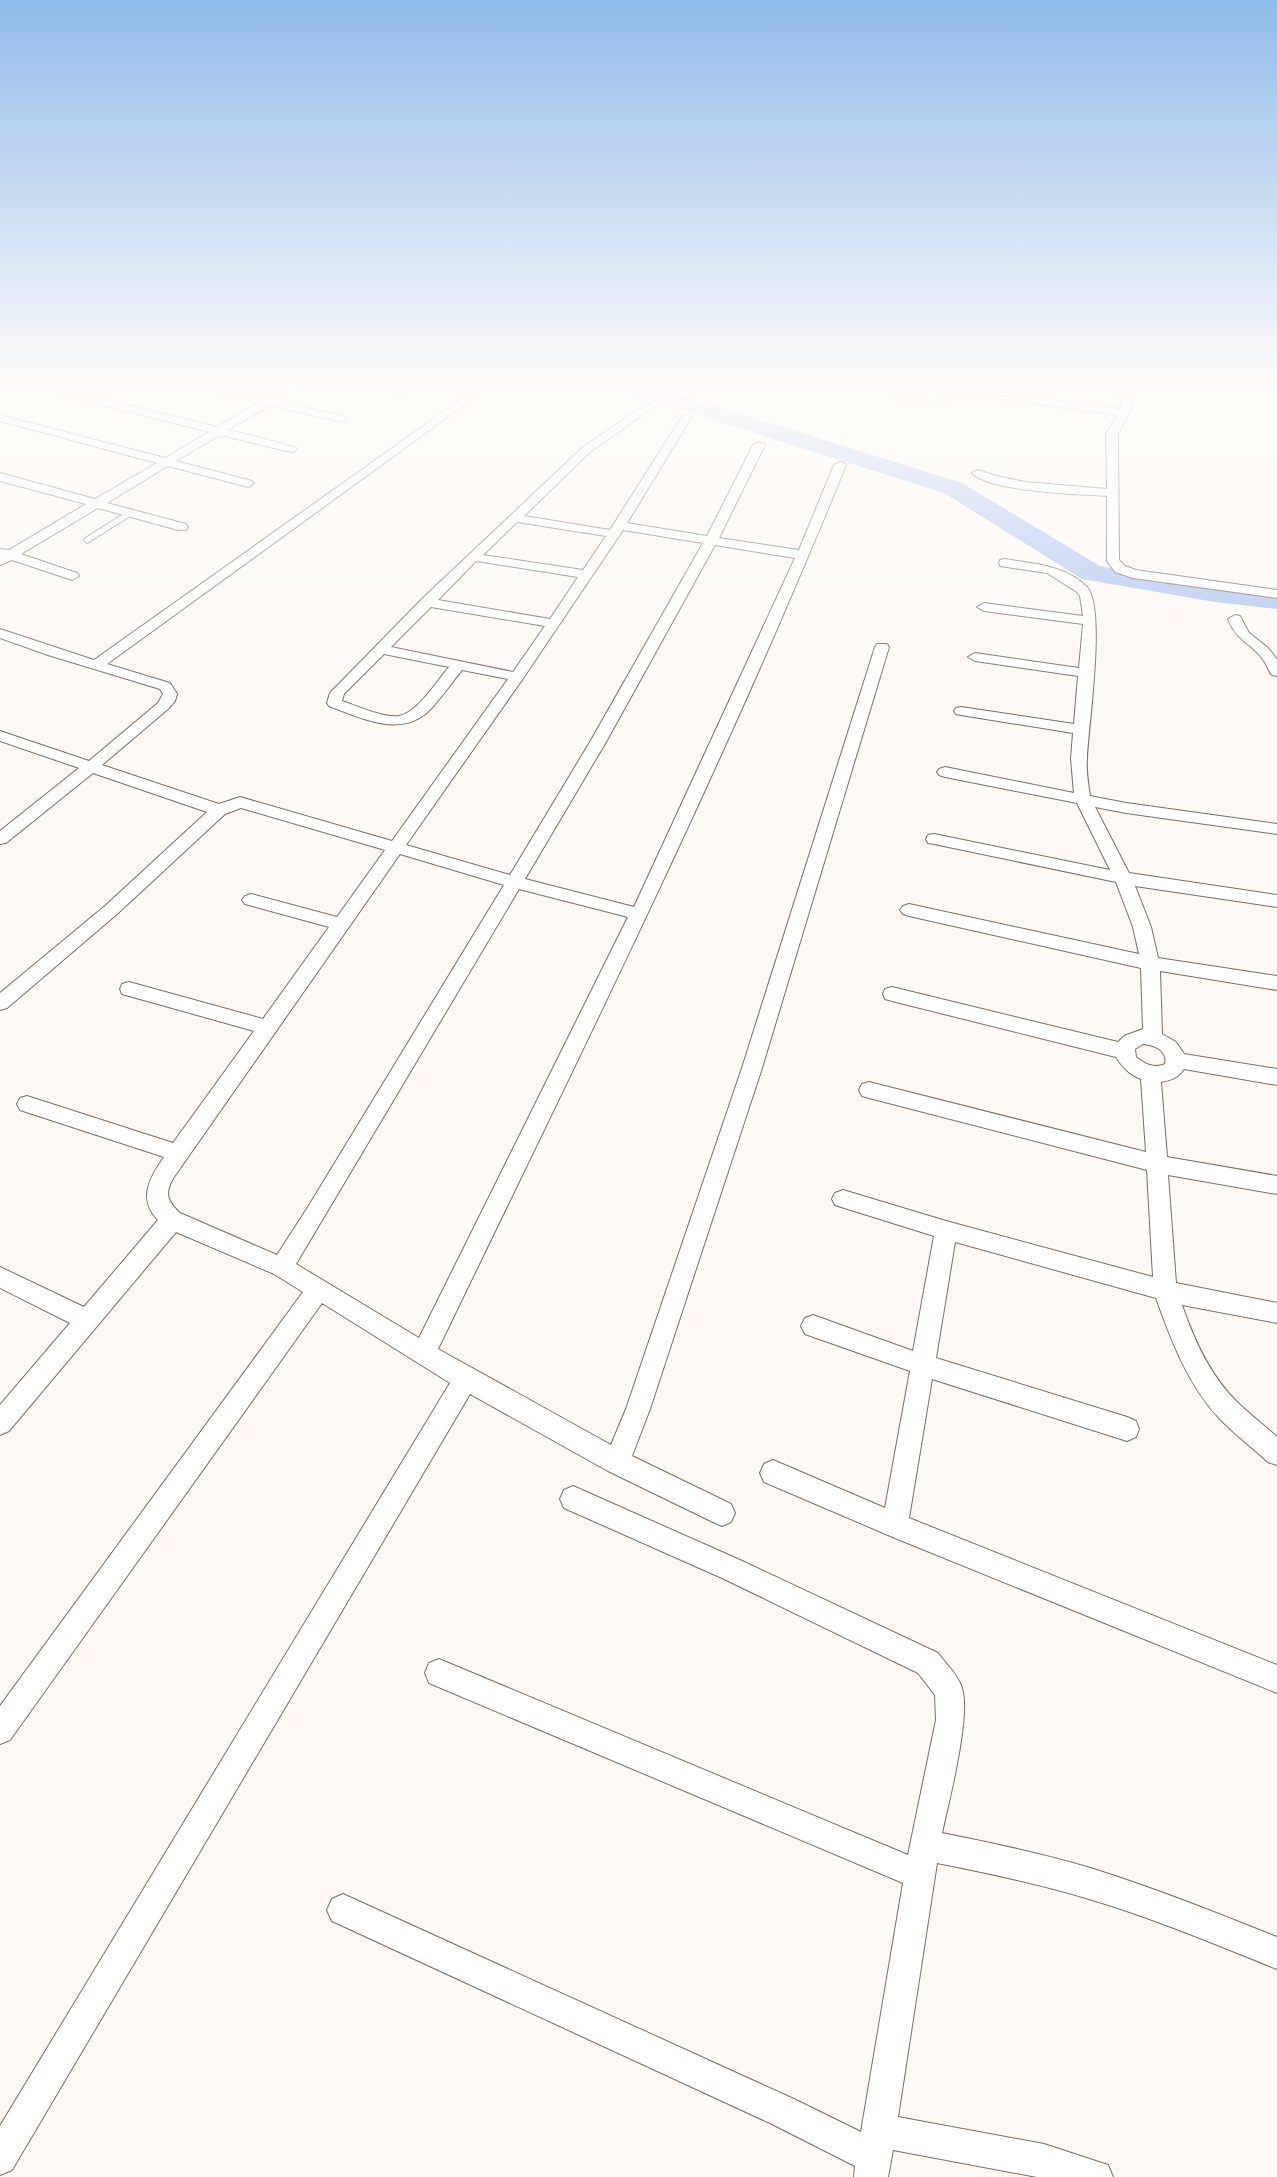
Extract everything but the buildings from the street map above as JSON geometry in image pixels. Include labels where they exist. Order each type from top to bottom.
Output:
[{"type":"street","points":[[52,492],[182,527]]},
{"type":"street","points":[[3,556],[116,492]]},
{"type":"street","points":[[97,664],[338,492]]},
{"type":"street","points":[[458,665],[420,711],[403,720],[392,720],[336,706],[334,701],[337,693],[380,648],[542,492]]},
{"type":"street","points":[[640,492],[516,677],[178,1153],[157,1188],[156,1196],[157,1203],[162,1211],[172,1220],[282,1267],[466,1379],[617,1462],[722,1513]]},
{"type":"street","points":[[282,1267],[316,1214],[598,742],[712,539],[736,492]]},
{"type":"street","points":[[424,1353],[639,914],[803,555],[829,492]]},
{"type":"street","points":[[1097,492],[1112,493],[1113,561],[1120,569],[1133,574],[1277,594]]},
{"type":"street","points":[[514,518],[712,539],[803,555]]},
{"type":"street","points":[[3,556],[72,576]]},
{"type":"street","points":[[473,557],[586,574]]},
{"type":"street","points":[[1005,563],[1051,570],[1082,589],[1087,596],[1090,621],[1079,772],[1083,800],[1123,878],[1142,927],[1150,963],[1152,1037]]},
{"type":"street","points":[[427,602],[552,623]]},
{"type":"street","points":[[984,606],[1090,621]]},
{"type":"street","points":[[1235,619],[1238,629],[1245,638],[1266,653],[1277,672]]},
{"type":"street","points":[[0,633],[53,652],[165,686],[170,694],[163,706],[92,766],[1,838]]},
{"type":"street","points":[[617,1462],[641,1400],[752,1068],[882,646]]},
{"type":"street","points":[[380,648],[516,677]]},
{"type":"street","points":[[975,657],[1085,673]]},
{"type":"street","points":[[961,711],[1081,730]]},
{"type":"street","points":[[0,736],[219,810]]},
{"type":"street","points":[[945,772],[1126,808],[1277,829]]},
{"type":"street","points":[[0,1003],[111,910],[219,810],[232,804],[248,803],[394,849],[639,914]]},
{"type":"street","points":[[934,839],[1123,878],[1277,901]]},
{"type":"street","points":[[251,900],[341,924]]},
{"type":"street","points":[[909,910],[1150,963],[1277,983]]},
{"type":"street","points":[[129,989],[268,1028]]},
{"type":"street","points":[[892,994],[1124,1051]]},
{"type":"street","points":[[1142,1036],[1152,1037],[1169,1046],[1176,1060],[1175,1067],[1170,1072],[1161,1075],[1151,1074],[1133,1066],[1126,1059],[1124,1051],[1126,1044],[1132,1039],[1142,1036]]},
{"type":"street","points":[[1176,1060],[1277,1077]]},
{"type":"street","points":[[1151,1074],[1165,1290],[1180,1332],[1200,1373],[1227,1408],[1277,1453]]},
{"type":"street","points":[[869,1090],[1158,1164],[1277,1185]]},
{"type":"street","points":[[27,1104],[178,1153]]},
{"type":"street","points":[[843,1199],[946,1230],[1194,1298],[1277,1313]]},
{"type":"street","points":[[0,1422],[172,1220]]},
{"type":"street","points":[[895,1526],[946,1230]]},
{"type":"street","points":[[0,1277],[86,1320]]},
{"type":"street","points":[[0,1730],[318,1290]]},
{"type":"street","points":[[813,1326],[923,1364],[1127,1429]]},
{"type":"street","points":[[0,2158],[466,1379]]},
{"type":"street","points":[[774,1473],[895,1526],[1277,1679]]},
{"type":"street","points":[[573,1498],[731,1569],[928,1663],[950,1690],[950,1720],[925,1845],[874,2155]]},
{"type":"street","points":[[439,1673],[920,1875]]},
{"type":"street","points":[[925,1845],[985,1857],[1088,1883],[1203,1923],[1277,1953]]},
{"type":"street","points":[[343,1910],[874,2155],[1044,2161],[1096,2177]]},
{"type":"lane","points":[[87,540],[130,513]]},
{"type":"waterway","points":[[959,492],[1092,573],[1215,594],[1277,600]]}]
